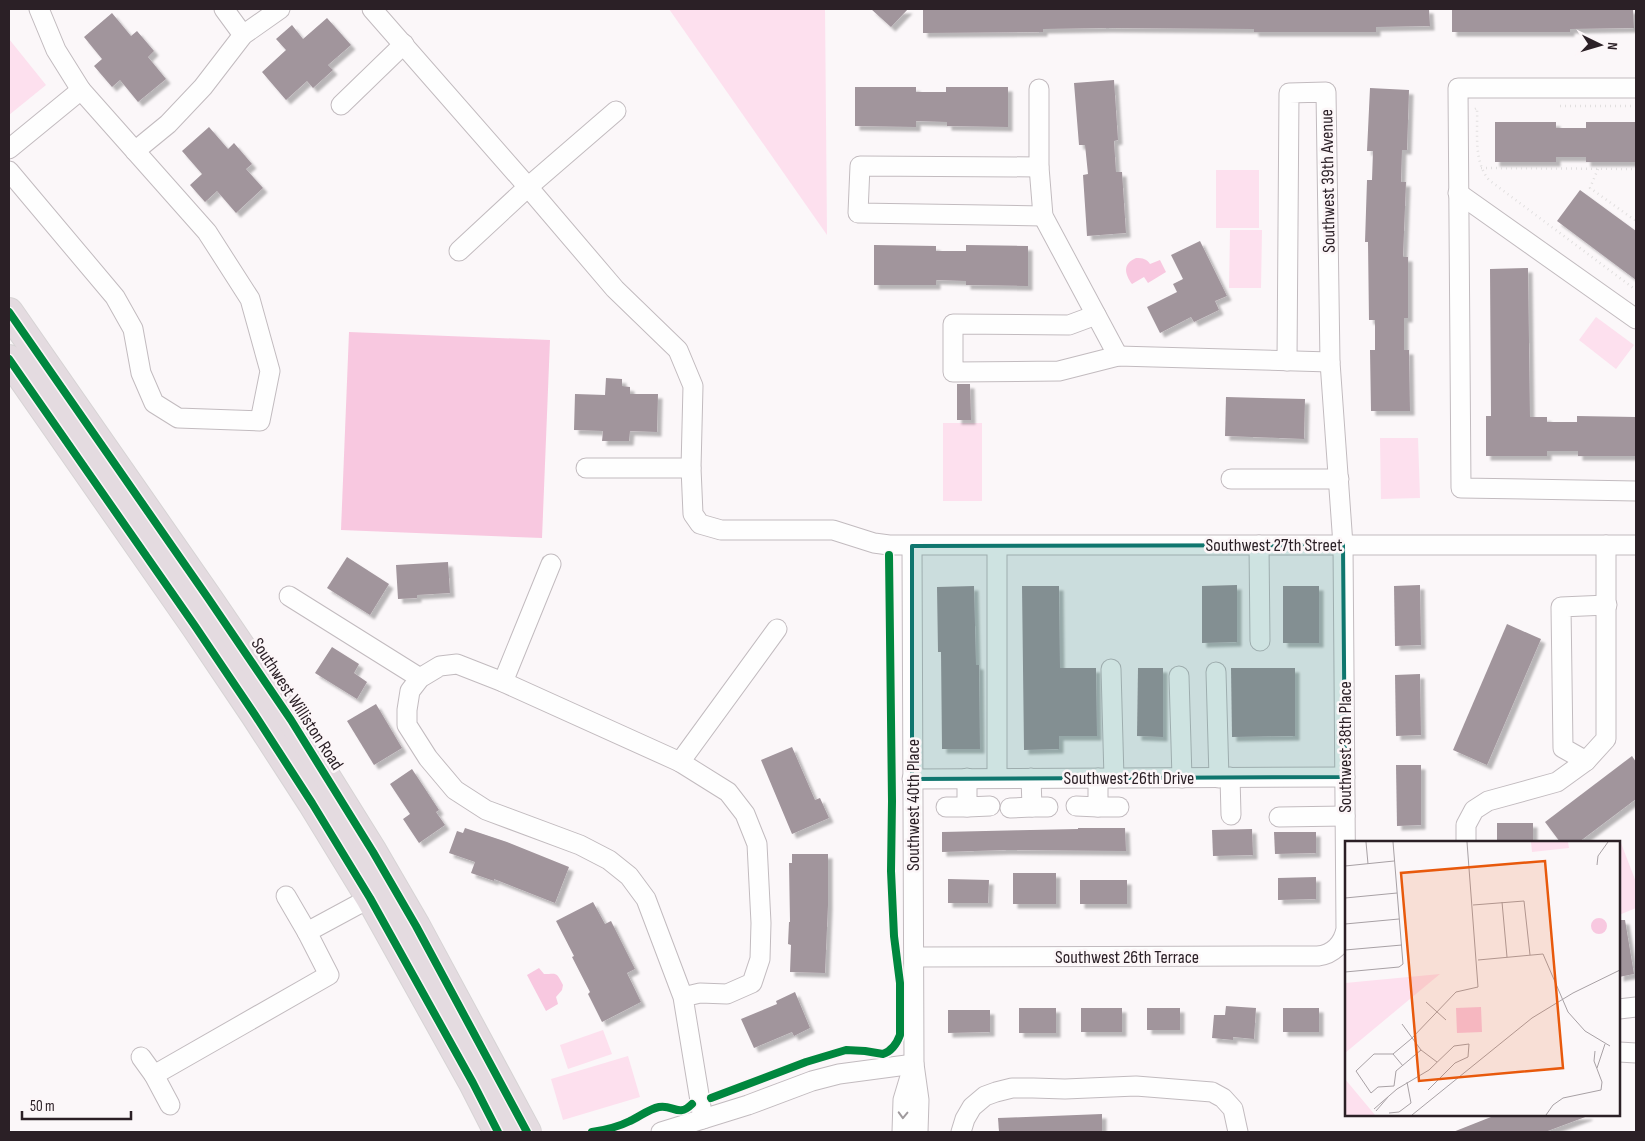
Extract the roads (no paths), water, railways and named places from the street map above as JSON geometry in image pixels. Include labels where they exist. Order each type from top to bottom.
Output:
[{"type":"highway","name":"Southwest Williston Road","points":[[9,312],[291,720],[373,852],[416,926],[527,1132]]},
{"type":"highway","points":[[9,358],[255,715],[370,898],[473,1083],[498,1132]]},
{"type":"street","points":[[9,171],[115,297],[133,328],[141,373],[154,403],[178,418],[260,421],[270,371],[250,299],[207,232],[81,90],[56,50],[39,9]]},
{"type":"street","points":[[224,9],[243,35]]},
{"type":"street","points":[[135,151],[168,124],[203,87],[243,35],[280,9]]},
{"type":"street","name":"Southwest 27th Street","points":[[372,9],[615,289],[678,350],[693,386],[690,468],[693,514],[700,524],[721,530],[833,530],[874,543],[912,546],[1636,545]]},
{"type":"street","points":[[341,105],[404,44]]},
{"type":"street","points":[[1636,88],[1458,88],[1462,488],[1636,491]]},
{"type":"street","points":[[1039,89],[1039,167],[1043,216],[1118,356]]},
{"type":"street","points":[[9,149],[81,90]]},
{"type":"street","name":"Southwest 39th Avenue","points":[[1287,361],[1289,92],[1326,92],[1330,362],[1343,545]]},
{"type":"street","points":[[458,251],[616,111]]},
{"type":"street","points":[[1039,167],[860,166],[858,213],[1043,216]]},
{"type":"street","points":[[1458,193],[1636,319]]},
{"type":"street","points":[[1096,315],[1069,325],[953,324],[953,372],[1059,371],[1118,356],[1330,362]]},
{"type":"street","points":[[586,468],[690,468]]},
{"type":"street","points":[[1231,479],[1338,479]]},
{"type":"street","points":[[1260,545],[1260,641]]},
{"type":"street","name":"Southwest 38th Place","points":[[1343,545],[1345,841]]},
{"type":"street","points":[[1466,841],[1466,825],[1474,810],[1488,801],[1557,782],[1586,760],[1606,739],[1606,545]]},
{"type":"street","name":"Southwest 40th Place","points":[[912,546],[914,1064],[919,1100],[918,1132]]},
{"type":"street","points":[[997,546],[997,778]]},
{"type":"street","points":[[503,682],[550,564]]},
{"type":"street","points":[[289,596],[420,678]]},
{"type":"street","points":[[1586,760],[1563,748],[1561,607],[1606,605]]},
{"type":"street","points":[[680,762],[777,629]]},
{"type":"street","points":[[683,997],[700,993],[728,994],[752,983],[760,959],[762,922],[757,844],[745,814],[728,792],[680,762],[503,682],[457,664],[440,666],[420,678],[410,691],[407,725],[428,758],[455,790],[486,810],[580,845],[609,860],[629,876],[646,898],[683,997],[703,1119]]},
{"type":"street","points":[[1098,807],[1106,778],[1111,669]]},
{"type":"street","points":[[1216,672],[1225,778],[1231,816]]},
{"type":"street","points":[[1179,676],[1182,778]]},
{"type":"street","name":"Southwest 26th Drive","points":[[912,779],[1345,777]]},
{"type":"street","points":[[967,778],[967,807]]},
{"type":"street","points":[[1010,808],[1040,807],[1031,778]]},
{"type":"street","points":[[946,807],[990,806]]},
{"type":"street","points":[[1076,806],[1119,807]]},
{"type":"street","points":[[1279,816],[1345,816]]},
{"type":"street","points":[[154,1075],[329,975],[286,896]]},
{"type":"street","points":[[307,932],[370,898]]},
{"type":"street","name":"Southwest 38th Place","points":[[1338,947],[1345,932]]},
{"type":"street","name":"Southwest 26th Terrace","points":[[914,957],[1318,956],[1325,955],[1338,947]]},
{"type":"street","points":[[1620,1008],[1636,1007]]},
{"type":"street","points":[[1620,1052],[1636,1053]]},
{"type":"street","points":[[140,1057],[154,1075],[170,1105]]},
{"type":"street","points":[[661,1132],[748,1105],[812,1081],[839,1074],[914,1064]]},
{"type":"street","name":"Southwest 40th Place","points":[[902,1132],[904,1100],[914,1064]]},
{"type":"street","points":[[961,1132],[972,1107],[985,1096],[996,1092],[1012,1088],[1065,1089],[1136,1086],[1212,1092],[1223,1098],[1233,1109],[1238,1132]]}]
